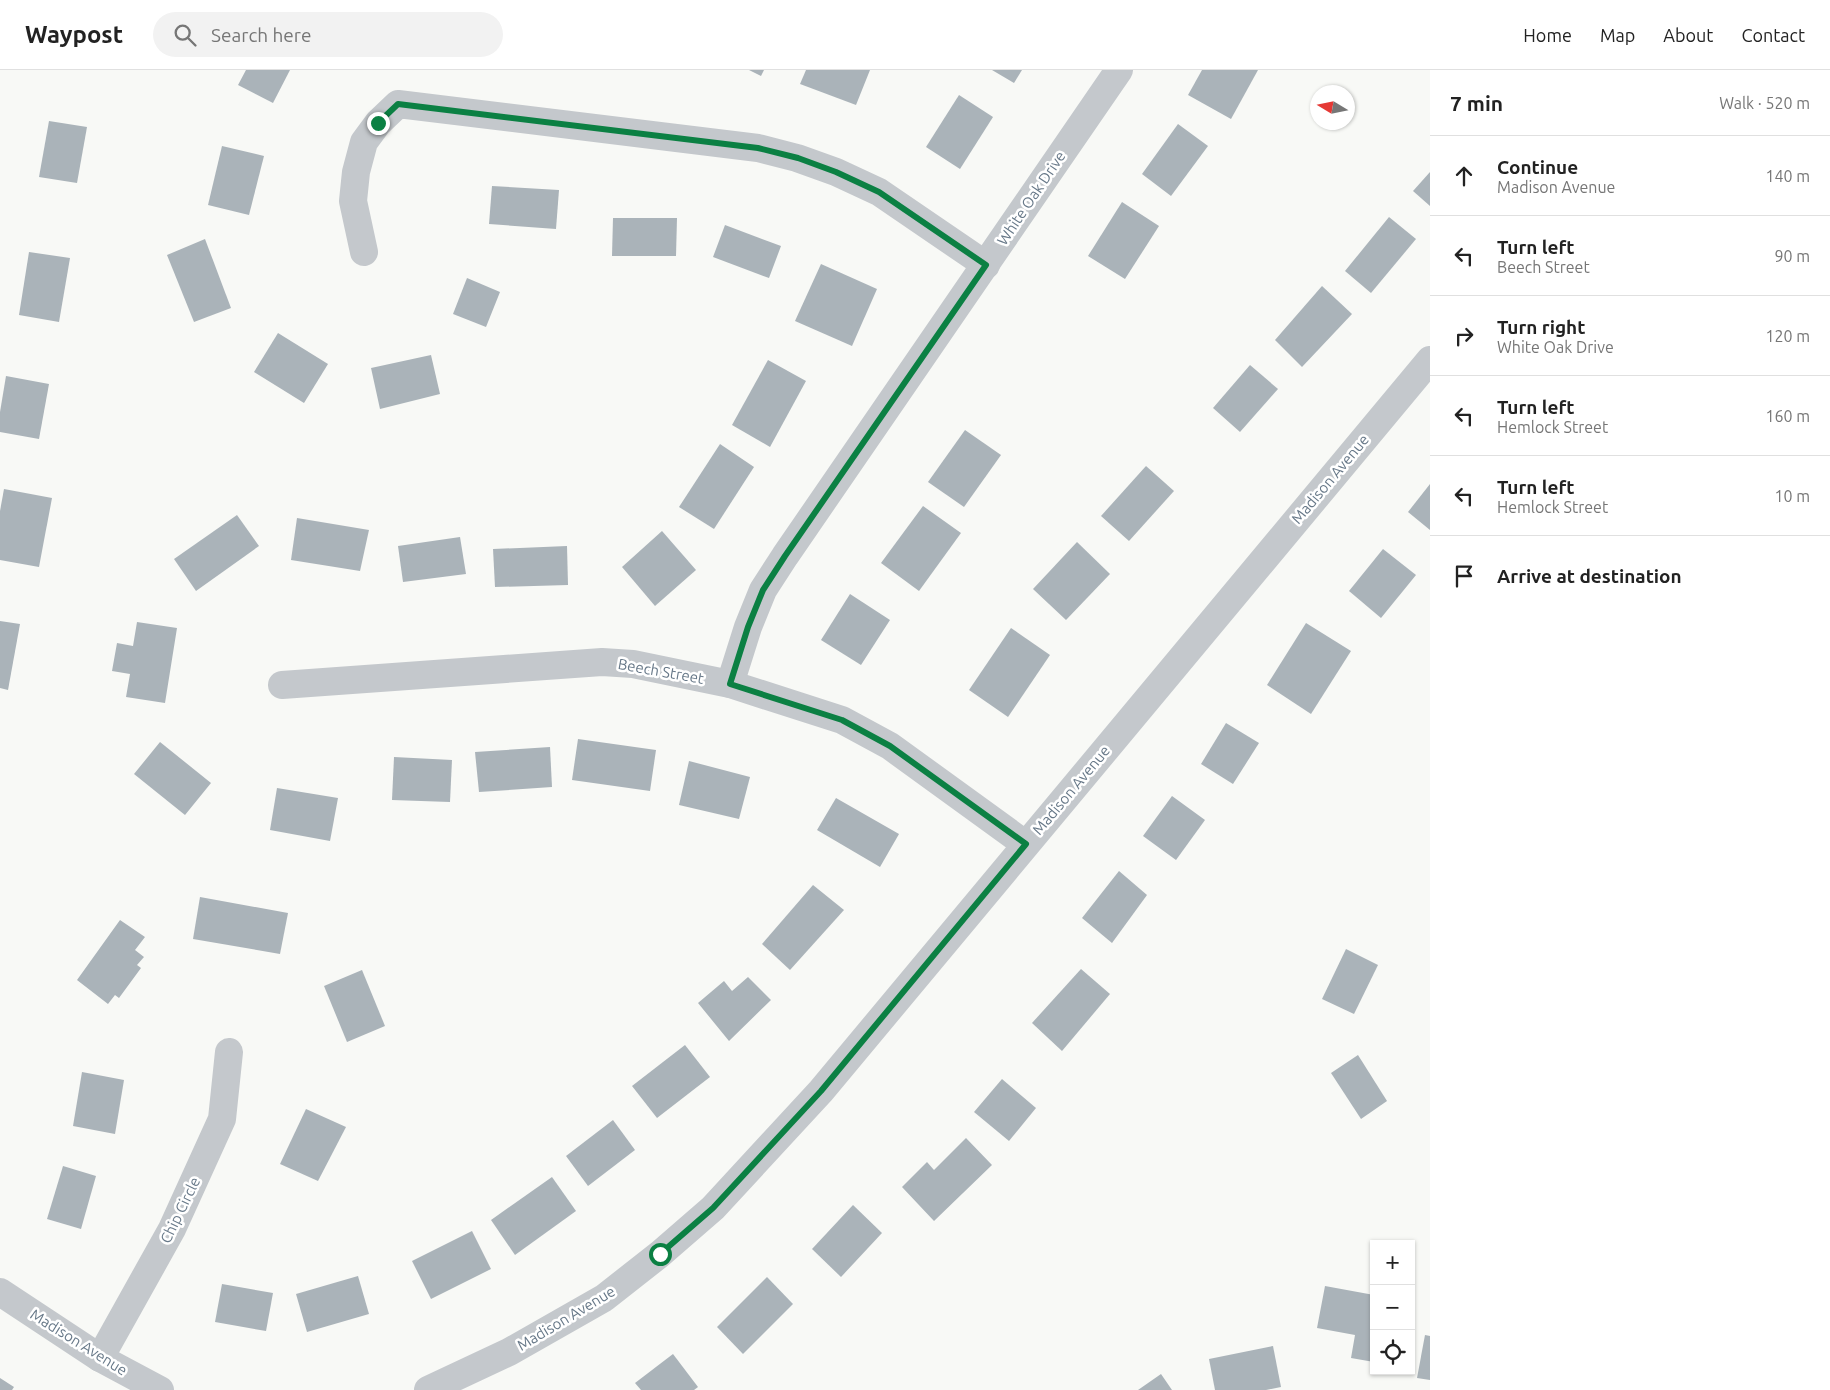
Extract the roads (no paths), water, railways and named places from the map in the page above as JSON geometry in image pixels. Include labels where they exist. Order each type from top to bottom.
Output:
[{"type":"street","name":"White Oak Drive","points":[[730,684],[748,627],[763,590],[1119,70]]},
{"type":"street","points":[[364,252],[353,201],[356,172],[364,142],[378,123],[398,104],[758,148],[798,158],[836,172],[879,192],[986,265]]},
{"type":"street","name":"Madison Avenue","points":[[428,1390],[509,1352],[604,1298],[660,1254],[713,1208],[821,1091],[1430,360]]},
{"type":"street","name":"Beech Street","points":[[282,685],[602,662],[633,664],[730,684],[842,720],[890,746],[1026,844]]},
{"type":"street","name":"Chip Circle","points":[[100,1358],[172,1229],[222,1119],[229,1052]]},
{"type":"street","name":"Madison Avenue","points":[[0,1292],[100,1358],[160,1390]]}]
